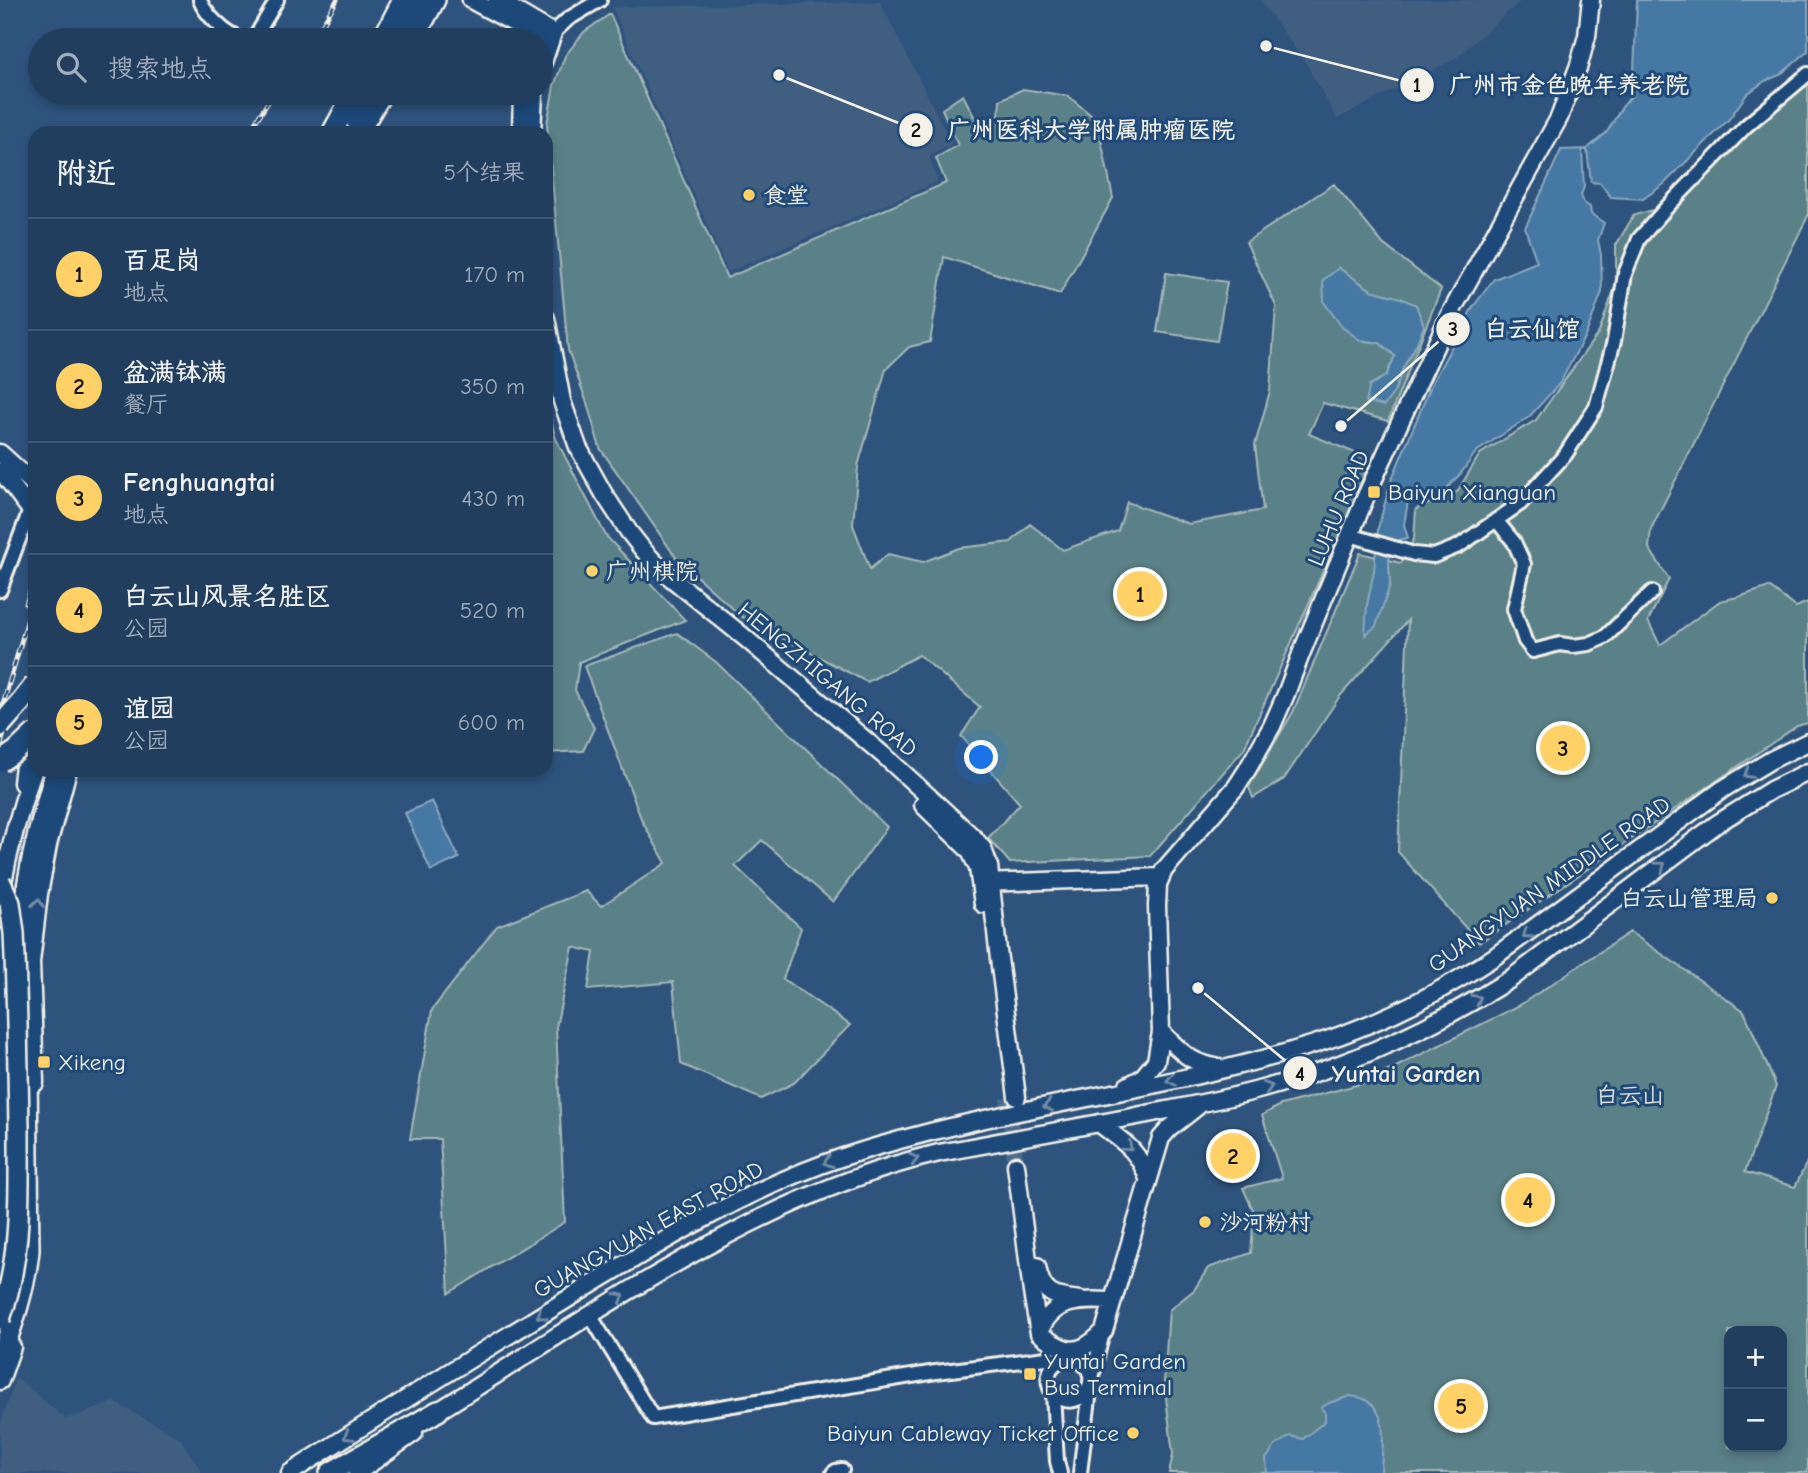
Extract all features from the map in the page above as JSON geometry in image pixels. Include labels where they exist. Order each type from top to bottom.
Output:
[{"type":"highway","points":[[389,28],[404,0]]},
{"type":"highway","points":[[405,28],[420,0]]},
{"type":"highway","points":[[419,28],[434,0]]},
{"type":"highway","points":[[336,126],[347,105]]},
{"type":"highway","points":[[354,126],[365,105]]},
{"type":"highway","points":[[364,126],[376,105]]},
{"type":"highway","points":[[0,726],[28,691]]},
{"type":"highway","points":[[0,762],[28,740]]},
{"type":"highway","points":[[0,1358],[18,1310],[29,1251],[23,915],[33,851],[54,777]]},
{"type":"highway","points":[[1,989],[15,899],[44,778]]},
{"type":"highway","points":[[0,881],[10,903],[14,933],[19,1184],[14,1268],[0,1320]]},
{"type":"highway","points":[[330,1473],[438,1411]]},
{"type":"main road","points":[[377,28],[392,0]]},
{"type":"main road","points":[[471,0],[527,28]]},
{"type":"main road","points":[[497,0],[533,28]]},
{"type":"main road","name":"LUHU ROAD","points":[[1160,877],[1169,863],[1236,787],[1261,747],[1286,694],[1376,474],[1450,314],[1559,118],[1587,37],[1591,0]]},
{"type":"main road","points":[[327,126],[338,105]]},
{"type":"main road","points":[[521,126],[522,105]]},
{"type":"main road","points":[[532,126],[533,105]]},
{"type":"main road","name":"HENGZHIGANG ROAD","points":[[553,354],[562,401],[578,447],[629,532],[665,573],[879,751],[975,839],[987,857],[986,883],[1012,1098]]},
{"type":"main road","name":"HENGZHIGANG ROAD","points":[[553,407],[570,453],[604,514],[635,556],[673,593],[785,684],[929,811],[970,851],[986,883]]},
{"type":"main road","points":[[0,453],[28,479]]},
{"type":"main road","points":[[1,470],[28,503]]},
{"type":"main road","name":"GUANGYUAN MIDDLE ROAD","points":[[1226,1069],[1341,1035],[1443,989],[1539,925],[1723,789],[1771,760],[1808,742]]},
{"type":"main road","points":[[22,803],[28,748]]},
{"type":"main road","name":"GUANGYUAN MIDDLE ROAD","points":[[1201,1104],[1286,1082],[1357,1057],[1475,1001],[1537,959],[1718,823],[1771,790],[1808,772]]},
{"type":"main road","points":[[0,901],[9,849],[31,777]]},
{"type":"main road","points":[[0,1381],[29,1297],[36,1251],[36,1110],[31,962],[42,876],[66,777]]},
{"type":"main road","points":[[986,883],[1160,877],[1157,906],[1161,1032],[1156,1061],[1142,1078],[1115,1092]]},
{"type":"main road","points":[[0,975],[8,1160],[6,1220],[0,1272]]},
{"type":"main road","points":[[1161,1032],[1190,1060],[1226,1069]]},
{"type":"main road","name":"GUANGYUAN EAST ROAD","points":[[290,1473],[588,1286],[757,1192],[827,1163],[878,1146],[943,1129],[1226,1069]]},
{"type":"main road","points":[[1112,1301],[1055,1297],[1045,1289],[1040,1281],[1021,1164],[1032,1293],[1039,1333],[1061,1349],[1074,1350],[1091,1344],[1104,1331],[1161,1138],[1201,1104]]},
{"type":"main road","name":"GUANGYUAN EAST ROAD","points":[[357,1473],[414,1434],[438,1411],[590,1315],[726,1237],[793,1205],[863,1175],[902,1162],[1201,1104]]},
{"type":"main road","points":[[1099,1123],[1132,1149],[1141,1160],[1148,1178]]},
{"type":"main road","points":[[1039,1333],[1049,1314],[1081,1300]]},
{"type":"street","points":[[200,0],[203,8],[223,28]]},
{"type":"street","points":[[260,28],[277,0]]},
{"type":"street","points":[[553,31],[600,0]]},
{"type":"street","points":[[1350,535],[1414,554],[1434,556],[1459,546],[1521,503],[1564,455],[1596,407],[1614,341],[1625,274],[1639,239],[1746,126],[1808,74]]},
{"type":"street","points":[[1496,520],[1514,542],[1524,564],[1514,609],[1525,641],[1533,651],[1560,644],[1589,644],[1605,637],[1652,592]]},
{"type":"street","points":[[0,590],[28,521]]},
{"type":"street","points":[[590,1315],[653,1418],[936,1372],[1046,1358]]},
{"type":"street","points":[[1080,1473],[1091,1382],[1104,1331]]},
{"type":"street","points":[[1039,1333],[1053,1394],[1060,1473]]},
{"type":"street","points":[[1049,1373],[1058,1362],[1072,1359],[1084,1364],[1090,1374],[1091,1382],[1085,1394],[1073,1401],[1059,1399],[1053,1394]]},
{"type":"shaded area","points":[[1260,0],[1522,0],[1456,58],[1337,119],[1305,62]]},
{"type":"shaded area","points":[[1637,0],[1808,0],[1808,51],[1780,75],[1765,81],[1747,94],[1729,119],[1664,184],[1643,199],[1611,197],[1600,183],[1591,182],[1587,150],[1582,150],[1584,187],[1581,195],[1584,203],[1590,207],[1591,214],[1604,223],[1598,240],[1602,292],[1586,334],[1560,383],[1529,417],[1476,452],[1448,487],[1446,496],[1408,501],[1404,525],[1408,538],[1394,541],[1389,560],[1390,585],[1376,626],[1365,635],[1378,528],[1391,481],[1432,383],[1473,307],[1494,279],[1537,262],[1525,228],[1561,150],[1587,149],[1607,132],[1633,94]]},
{"type":"shaded area","points":[[880,2],[952,144],[929,156],[938,182],[728,272],[612,7]]},
{"type":"shaded area","points":[[1339,268],[1371,290],[1416,305],[1424,326],[1394,392],[1384,406],[1366,402],[1370,385],[1386,376],[1395,356],[1380,343],[1360,340],[1342,327],[1324,302],[1323,280]]},
{"type":"shaded area","points":[[432,801],[459,858],[431,871],[405,813]]},
{"type":"shaded area","points":[[16,1377],[66,1419],[114,1402],[180,1438],[203,1473],[0,1473],[0,1425]]},
{"type":"shaded area","points":[[1350,1396],[1366,1400],[1379,1414],[1383,1433],[1381,1473],[1267,1473],[1266,1459],[1275,1446],[1290,1436],[1303,1439],[1325,1421],[1325,1413],[1321,1408]]},
{"type":"green space","points":[[610,14],[727,278],[946,183],[936,158],[958,145],[942,109],[963,95],[978,124],[999,116],[1000,100],[1023,89],[1068,96],[1097,120],[1113,198],[1060,294],[944,257],[930,342],[909,347],[886,369],[858,466],[853,525],[870,569],[888,554],[923,562],[959,548],[1011,542],[1030,524],[1063,550],[1118,531],[1127,502],[1189,524],[1263,510],[1255,445],[1270,391],[1276,306],[1246,242],[1334,184],[1383,244],[1441,289],[1388,421],[1323,403],[1309,434],[1370,459],[1345,522],[1244,749],[1150,856],[1010,863],[988,838],[1020,804],[961,736],[980,707],[919,655],[867,682],[742,617],[677,559],[600,448],[568,350],[553,189],[553,126],[547,124],[550,105],[553,105],[554,86],[565,56],[584,32]],"holes":[[[1339,268],[1371,290],[1416,345],[1394,392],[1370,385],[1386,376],[1395,356],[1380,343],[1360,340]]]},
{"type":"green space","points":[[1808,68],[1808,216],[1651,529],[1649,548],[1669,579],[1648,621],[1660,645],[1720,601],[1769,587],[1796,607],[1808,602],[1808,723],[1797,726],[1479,943],[1398,852],[1408,620],[1340,696],[1284,779],[1253,798],[1249,787],[1293,712],[1360,553],[1401,563],[1414,539],[1416,509],[1457,492],[1480,454],[1536,420],[1599,332],[1616,284],[1616,245],[1634,215],[1653,210],[1766,101]]},
{"type":"green space","points":[[1166,273],[1227,282],[1217,341],[1157,332]]},
{"type":"green space","name":"广州棋院","points":[[553,427],[556,439],[606,536],[685,620],[579,662],[575,690],[594,728],[583,751],[553,753]]},
{"type":"green space","points":[[677,633],[716,662],[887,827],[833,902],[762,840],[735,866],[801,928],[783,979],[850,1025],[794,1083],[761,1099],[681,1064],[673,982],[588,990],[594,952],[573,947],[556,1027],[565,1222],[449,1293],[440,1139],[410,1139],[432,1010],[497,926],[586,891],[601,906],[666,863],[642,821],[584,666]]},
{"type":"green space","name":"白云山","points":[[1630,932],[1744,1011],[1776,1086],[1745,1172],[1795,1187],[1808,1160],[1808,1473],[1169,1473],[1173,1454],[1164,1382],[1169,1310],[1194,1290],[1208,1268],[1251,1253],[1254,1212],[1243,1188],[1282,1178],[1262,1115],[1281,1105],[1364,1083],[1520,1005]]},
{"type":"tunnel","points":[[1008,1098],[1016,1165]]},
{"type":"railway","points":[[320,28],[337,0]]},
{"type":"railway","points":[[253,126],[266,105]]},
{"type":"railway","points":[[26,604],[28,598]]},
{"type":"railway","points":[[0,714],[28,619]]},
{"type":"railway","points":[[0,748],[12,704]]},
{"type":"place","name":"广州市金色晚年养老院","points":[[1266,46]]},
{"type":"place","name":"广州医科大学附属肿瘤医院","points":[[779,75]]},
{"type":"place","name":"食堂","points":[[749,195]]},
{"type":"place","name":"白云仙馆","points":[[1341,426]]},
{"type":"place","name":"Baiyun Xianguan","points":[[1374,492]]},
{"type":"place","name":"广州棋院","points":[[592,571]]},
{"type":"place","name":"百足岗","points":[[1140,594]]},
{"type":"place","name":"Fenghuangtai","points":[[1563,748]]},
{"type":"place","name":"白云山管理局","points":[[1772,898]]},
{"type":"place","name":"Yuntai Garden","points":[[1198,988]]},
{"type":"place","name":"Xikeng","points":[[44,1062]]},
{"type":"place","name":"盆满钵满","points":[[1233,1156]]},
{"type":"place","name":"白云山风景名胜区","points":[[1528,1200]]},
{"type":"place","name":"沙河粉村","points":[[1205,1222]]},
{"type":"place","name":"Yuntai Garden Bus Terminal","points":[[1030,1374]]},
{"type":"place","name":"谊园","points":[[1461,1406]]},
{"type":"place","name":"Baiyun Cableway Ticket Office","points":[[1133,1433]]}]
